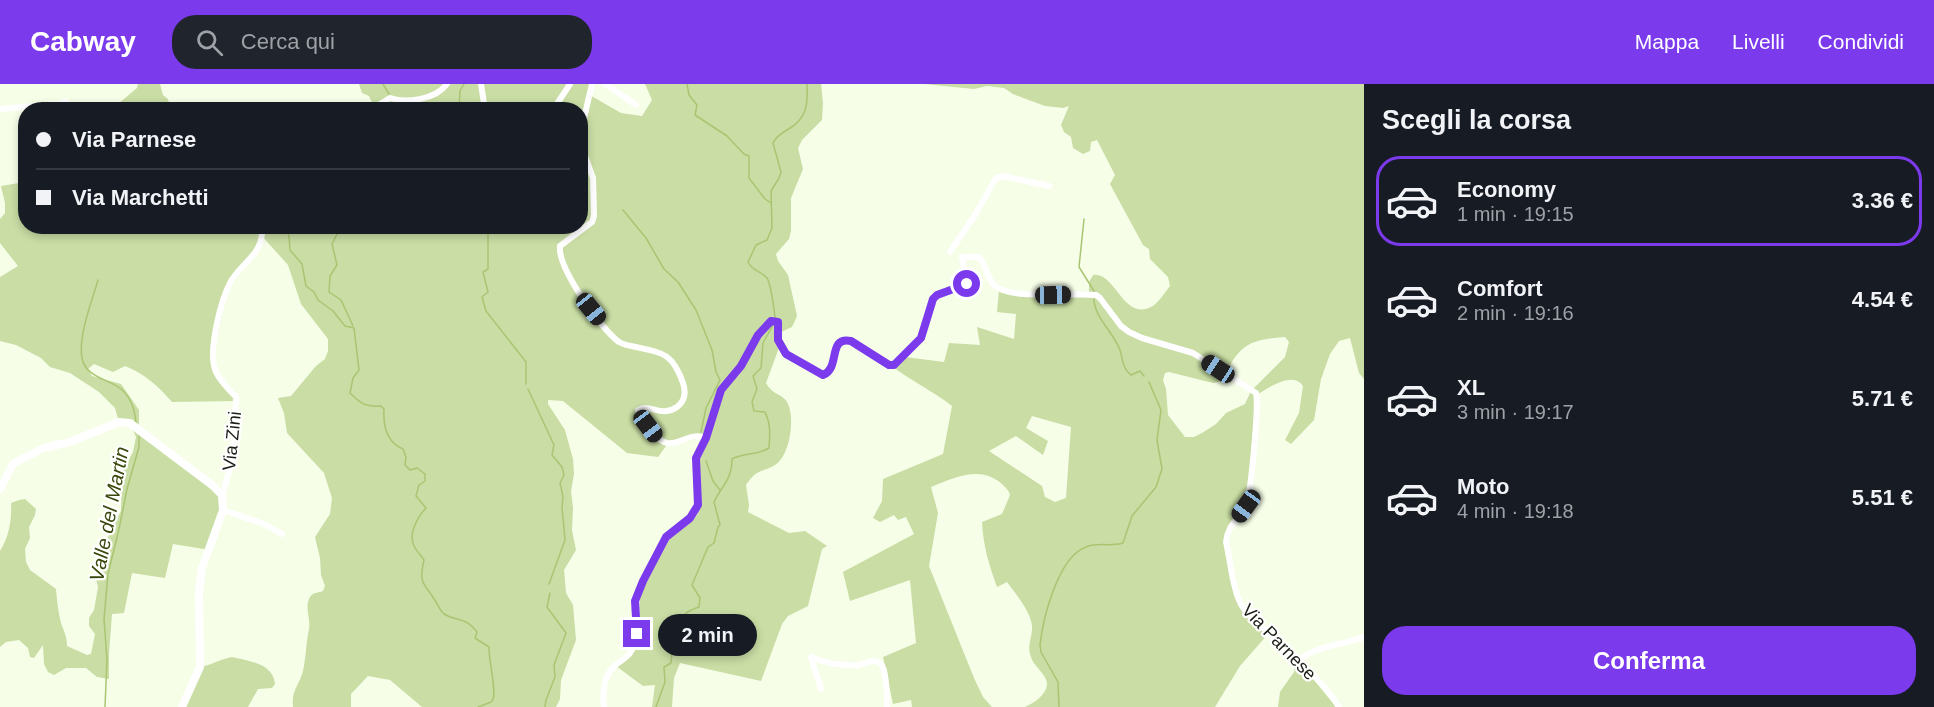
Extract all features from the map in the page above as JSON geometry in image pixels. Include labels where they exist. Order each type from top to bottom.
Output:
[{"type":"street","points":[[383,102],[390,98],[400,101],[440,92],[447,84]]},
{"type":"street","points":[[481,84],[484,102]]},
{"type":"street","points":[[558,102],[570,84]]},
{"type":"street","points":[[588,102],[592,84]]},
{"type":"street","points":[[605,84],[636,105]]},
{"type":"street","points":[[0,110],[18,108]]},
{"type":"street","points":[[588,164],[593,178],[594,216],[588,225]]},
{"type":"street","points":[[950,252],[996,178],[1003,176],[1050,186]]},
{"type":"street","name":"Via Zini","points":[[222,495],[229,477],[234,449],[236,397],[215,370],[213,344],[225,294],[231,281],[259,248],[263,234]]},
{"type":"street","points":[[576,234],[560,246],[560,251],[564,264],[580,294],[617,340],[627,345],[657,351],[674,361],[686,392],[678,406],[666,412],[645,407],[638,410],[639,415],[656,437],[666,444],[701,436],[706,438],[695,465],[698,505],[690,518],[666,537],[638,592],[635,601],[636,642],[630,654],[616,664],[608,676],[603,692],[604,707]]},
{"type":"street","name":"Via Parnese","points":[[706,438],[721,390],[741,366],[758,335],[771,321],[778,322],[778,340],[786,354],[823,375],[828,374],[831,370],[838,345],[845,340],[851,341],[889,365],[894,365],[921,338],[933,299],[937,295],[967,284],[962,257],[979,257],[985,263],[994,285],[1009,292],[1100,297],[1121,326],[1129,332],[1193,353],[1256,393],[1258,408],[1250,494],[1246,506],[1228,530],[1226,542],[1239,602],[1251,617],[1312,674],[1339,707]]},
{"type":"street","points":[[0,489],[13,464],[27,456],[119,422],[130,423],[222,495],[223,510],[201,576],[199,592],[200,667],[182,707]]},
{"type":"street","points":[[223,510],[264,524],[282,534]]},
{"type":"street","points":[[1298,661],[1324,647],[1345,644],[1364,637]]},
{"type":"street","points":[[821,689],[811,657],[821,662],[859,665],[870,660],[882,668],[887,707]]},
{"type":"green space","points":[[138,84],[160,84],[163,95],[169,102],[120,102],[137,88]]},
{"type":"green space","points":[[359,84],[590,84],[588,94],[621,113],[642,116],[652,100],[645,84],[821,84],[822,120],[802,140],[798,148],[803,169],[791,198],[791,231],[789,239],[776,254],[788,275],[797,316],[792,327],[779,333],[780,345],[766,383],[788,404],[791,419],[790,437],[780,460],[756,474],[746,485],[748,512],[789,533],[805,531],[827,546],[822,549],[808,606],[788,616],[782,624],[761,681],[680,663],[674,678],[672,707],[652,707],[655,685],[643,686],[616,666],[635,647],[637,598],[666,538],[696,513],[696,464],[705,437],[666,446],[658,457],[627,453],[563,401],[548,400],[548,404],[565,430],[573,459],[572,530],[576,550],[564,570],[566,593],[573,605],[576,640],[561,680],[560,699],[556,707],[422,707],[390,680],[368,676],[351,694],[351,707],[293,707],[294,692],[305,661],[309,625],[308,601],[313,594],[323,591],[325,586],[315,537],[330,514],[332,498],[324,473],[287,433],[284,413],[278,398],[291,396],[316,366],[325,359],[328,339],[301,304],[288,265],[262,236],[246,265],[227,291],[213,355],[218,376],[235,392],[236,401],[172,402],[151,381],[125,366],[113,372],[94,364],[88,369],[92,376],[121,384],[139,410],[139,430],[222,495],[223,510],[210,550],[173,544],[165,578],[132,573],[124,613],[112,614],[109,679],[97,677],[86,668],[66,668],[54,675],[48,672],[44,664],[43,645],[34,658],[30,657],[28,648],[19,640],[6,642],[0,647],[0,551],[9,528],[11,503],[25,499],[36,509],[29,527],[30,538],[25,549],[26,562],[30,570],[56,589],[59,615],[67,646],[87,655],[91,654],[95,634],[89,626],[89,618],[94,610],[98,587],[96,579],[101,564],[100,553],[121,511],[122,473],[133,452],[136,437],[130,423],[119,422],[115,408],[99,392],[70,373],[50,367],[41,358],[16,345],[0,341],[0,277],[18,266],[0,243],[0,219],[5,213],[1,186],[18,183],[18,234],[588,234],[588,102],[372,102],[369,96],[362,93]]},
{"type":"green space","points":[[924,84],[1364,84],[1364,379],[1359,373],[1350,338],[1339,341],[1330,354],[1321,379],[1314,420],[1291,444],[1285,440],[1299,413],[1303,386],[1293,380],[1286,380],[1255,396],[1251,492],[1226,537],[1237,597],[1268,634],[1240,666],[1215,707],[1025,707],[1042,695],[1047,681],[1032,660],[1030,653],[1032,624],[1027,611],[1007,582],[997,587],[989,563],[982,522],[1002,514],[1010,495],[1002,484],[985,475],[958,477],[931,487],[938,513],[929,566],[974,678],[983,697],[992,707],[912,707],[911,700],[893,704],[883,657],[916,643],[910,580],[850,601],[843,572],[914,534],[906,517],[898,520],[894,515],[880,522],[873,518],[882,501],[883,479],[943,454],[952,406],[892,366],[905,357],[944,362],[949,343],[980,345],[977,327],[1014,339],[1016,314],[997,312],[999,291],[1089,295],[1089,282],[1093,275],[1101,276],[1126,302],[1141,309],[1154,305],[1170,286],[1168,277],[1150,259],[1149,249],[1143,245],[1110,184],[1115,175],[1097,140],[1091,142],[1090,151],[1083,154],[1073,148],[1071,137],[1064,132],[1061,125],[1069,106],[1063,108],[1045,106],[1013,94],[1004,88],[987,86],[974,89]],"holes":[[[1285,337],[1289,342],[1285,357],[1251,391],[1245,404],[1226,413],[1216,424],[1202,433],[1194,437],[1185,437],[1168,415],[1163,380],[1165,373],[1213,383],[1222,381],[1234,359],[1246,347],[1262,340]],[[1032,416],[1071,427],[1066,498],[1055,502],[1045,497],[1042,486],[989,451],[1016,436],[1043,455],[1048,441],[1026,428]]]},
{"type":"green space","points":[[232,657],[265,667],[270,671],[275,684],[272,688],[258,689],[248,707],[182,707],[200,667]]},
{"type":"green space","points":[[1296,658],[1336,707],[1278,707],[1280,692],[1294,672]]},
{"type":"waterway","points":[[383,84],[389,94]]},
{"type":"waterway","points":[[459,102],[460,91],[464,84]]},
{"type":"waterway","points":[[687,84],[689,95],[697,105],[695,115],[727,136],[744,154],[749,156],[749,178],[765,199],[771,203]]},
{"type":"waterway","points":[[775,317],[767,278],[748,262],[756,245],[767,240],[772,228],[771,191],[781,172],[773,143],[778,136],[794,126],[805,111],[807,84]]},
{"type":"waterway","points":[[623,210],[646,238],[664,269],[678,282],[696,310],[712,350],[716,372],[720,380],[706,408],[701,432]]},
{"type":"waterway","points":[[1084,219],[1079,267],[1094,291]]},
{"type":"waterway","points":[[288,234],[290,250],[302,264],[306,286],[314,292],[318,300],[333,311],[345,326],[354,328],[359,370],[353,378],[350,393],[363,404],[381,406],[384,409],[387,433],[389,438],[403,449],[406,457],[405,465],[410,470],[417,468],[425,474],[425,481],[419,485],[416,496],[426,508],[418,519],[412,539],[416,550],[424,560],[422,580],[441,612],[469,624],[477,632],[475,638],[489,647],[494,697],[491,702],[478,707]]},
{"type":"waterway","points":[[337,234],[332,244],[337,265],[330,276],[329,292],[341,300],[353,326]]},
{"type":"waterway","points":[[488,234],[488,269],[483,272],[488,292],[482,297],[486,311],[526,362],[526,384]]},
{"type":"waterway","name":"Valle del Martin","points":[[98,280],[84,329],[82,358],[88,370],[124,392],[132,404],[136,423]]},
{"type":"waterway","points":[[1094,299],[1097,312],[1120,350],[1126,370],[1131,375],[1140,371],[1144,376]]},
{"type":"waterway","points":[[656,707],[665,682],[664,667],[671,663],[673,645],[684,634],[681,620],[689,611],[699,607],[700,598],[692,585],[708,547],[714,543],[720,525],[714,502],[728,477],[732,459],[769,448],[770,429],[767,416],[765,412],[754,411],[752,402],[757,389],[753,376],[761,368],[763,343],[773,325]]},
{"type":"waterway","points":[[1059,707],[1058,682],[1041,652],[1040,645],[1048,605],[1060,575],[1076,553],[1086,547],[1123,543],[1132,516],[1156,487],[1162,469],[1157,440],[1161,410],[1149,382]]},
{"type":"waterway","points":[[528,389],[554,445],[552,455],[562,467],[564,475],[560,483],[565,540],[549,584]]},
{"type":"waterway","name":"Valle del Martin","points":[[105,707],[107,659],[104,619],[108,574],[139,447],[139,436]]},
{"type":"waterway","points":[[706,461],[713,481],[720,490]]},
{"type":"waterway","points":[[545,707],[555,677],[554,665],[566,633],[547,607],[550,593]]},
{"type":"route","points":[[637,634],[635,601],[643,581],[666,537],[694,514],[698,505],[696,458],[706,438],[721,390],[741,366],[765,326],[771,321],[778,322],[778,340],[786,354],[819,374],[828,374],[838,345],[845,340],[851,341],[889,365],[894,365],[921,338],[933,299],[937,295],[967,284]]}]
